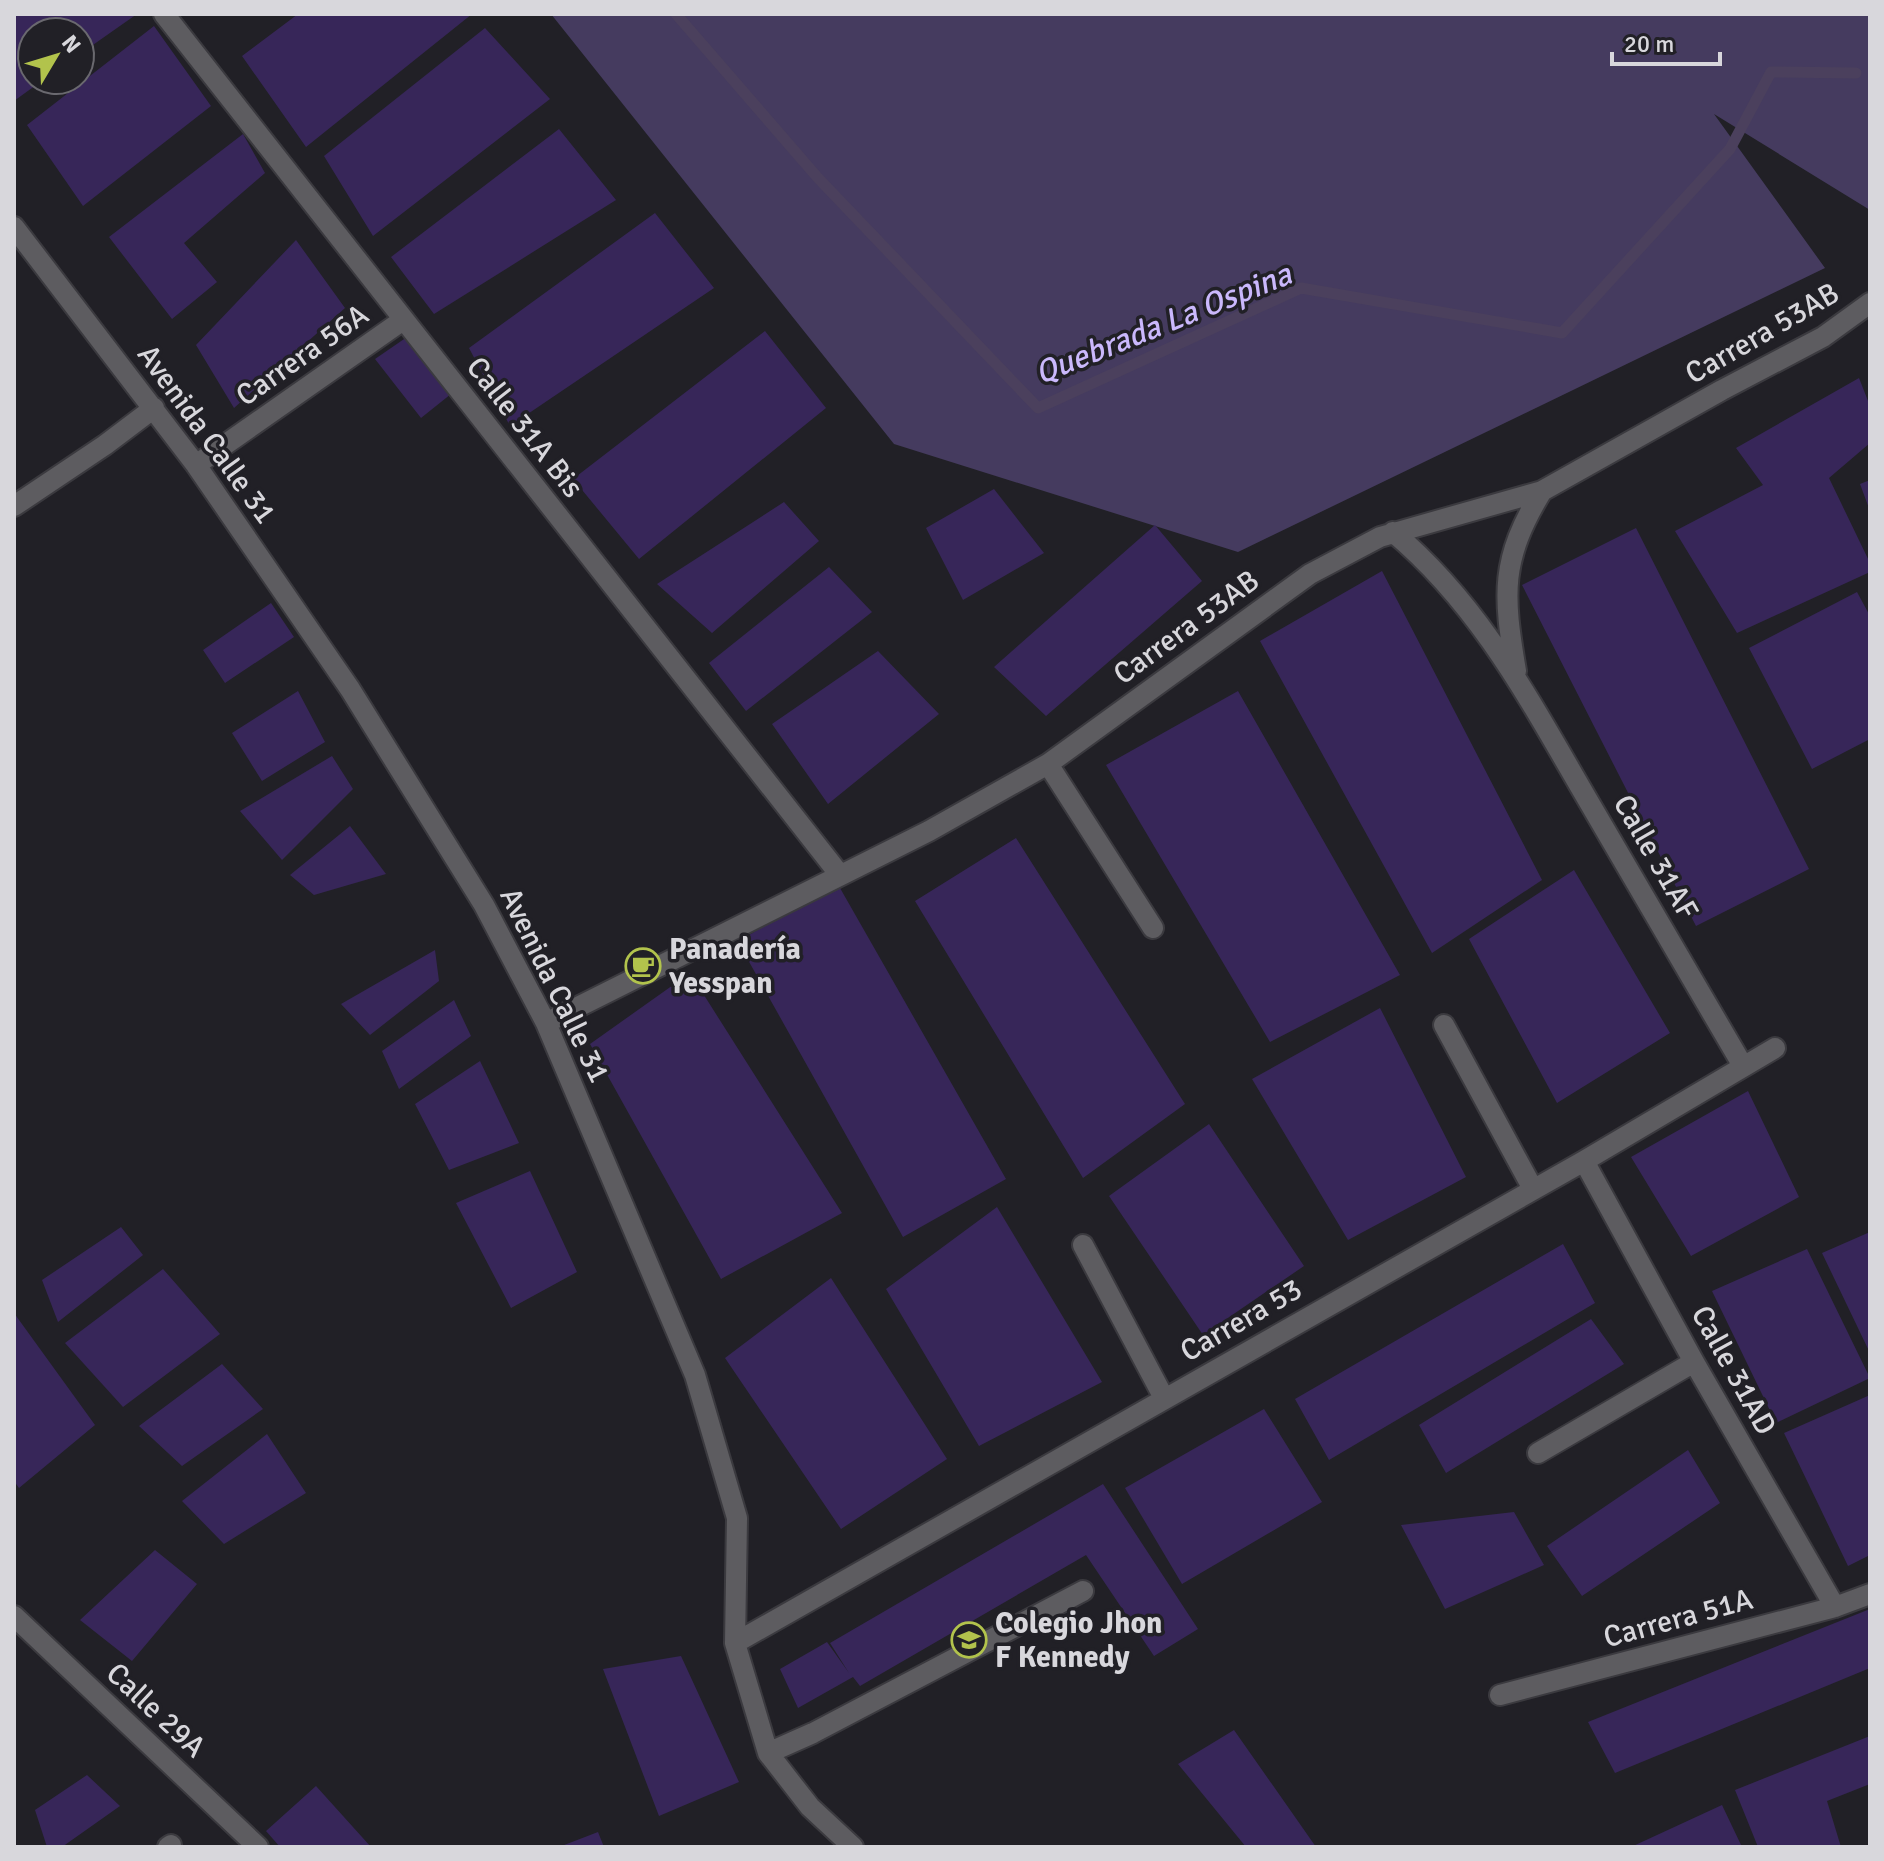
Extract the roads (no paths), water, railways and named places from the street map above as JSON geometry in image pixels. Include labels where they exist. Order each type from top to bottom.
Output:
[{"type":"street","name":"Calle 31A Bis","points":[[164,14],[840,875]]},
{"type":"street","name":"Avenida Calle 31","points":[[14,227],[196,465],[350,689],[484,905],[546,1023],[695,1375],[737,1518],[735,1643],[768,1753],[810,1807],[853,1847]]},
{"type":"street","name":"Carrera 53AB","points":[[546,1023],[929,831],[1048,764],[1310,574],[1393,532],[1542,491],[1823,337],[1870,303]]},
{"type":"street","name":"Carrera 56A","points":[[196,465],[403,320]]},
{"type":"street","points":[[14,506],[154,408]]},
{"type":"street","name":"Calle 31AF","points":[[1517,679],[1507,617],[1509,561],[1522,525],[1542,491]]},
{"type":"street","name":"Calle 31AF","points":[[1393,532],[1427,560],[1466,604],[1517,679],[1743,1066]]},
{"type":"street","points":[[1048,764],[1153,928]]},
{"type":"street","points":[[1444,1025],[1533,1189]]},
{"type":"street","name":"Carrera 53","points":[[735,1643],[1584,1161],[1775,1048]]},
{"type":"street","name":"Calle 31AD","points":[[1584,1161],[1694,1362],[1835,1607]]},
{"type":"street","points":[[1083,1245],[1164,1398]]},
{"type":"street","points":[[1538,1453],[1694,1362]]},
{"type":"street","points":[[768,1753],[813,1733],[1083,1591]]},
{"type":"street","name":"Carrera 51A","points":[[1500,1695],[1835,1607],[1870,1594]]},
{"type":"street","name":"Calle 29A","points":[[14,1616],[258,1847]]},
{"type":"waterway","name":"Quebrada La Ospina","points":[[676,14],[818,178],[1038,408],[1301,288],[1562,333],[1730,149],[1771,72],[1856,73]]},
{"type":"place","name":"Panadería Yesspan","points":[[643,966]]},
{"type":"place","name":"Colegio Jhon F Kennedy","points":[[969,1640]]}]
